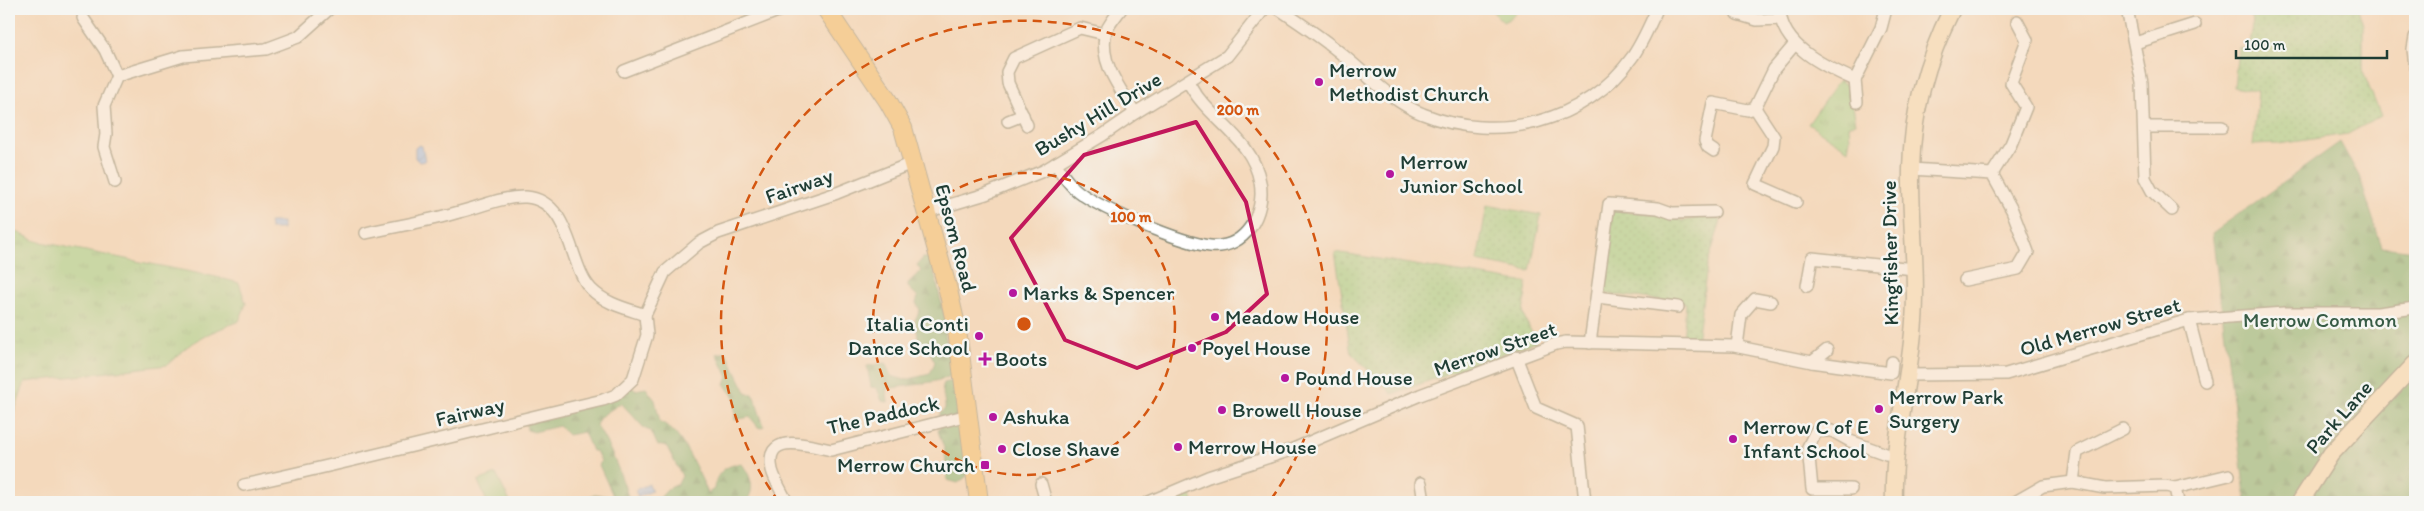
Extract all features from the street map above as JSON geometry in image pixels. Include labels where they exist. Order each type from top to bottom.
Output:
[{"type":"main road","name":"Epsom Road","points":[[826,9],[888,101],[903,128],[957,330],[979,502]]},
{"type":"street","points":[[117,76],[183,56],[266,49],[298,37],[329,9]]},
{"type":"street","points":[[624,71],[783,9]]},
{"type":"street","points":[[1121,9],[1105,34],[1106,56],[1110,72],[1135,113]]},
{"type":"street","name":"Bushy Hill Drive","points":[[926,212],[999,189],[1056,163],[1227,56],[1264,9]]},
{"type":"street","points":[[1279,9],[1328,43],[1381,88],[1422,114],[1463,127],[1492,128],[1528,125],[1549,120],[1580,104],[1617,76],[1644,38],[1657,9]]},
{"type":"street","points":[[1857,102],[1855,80],[1881,28],[1885,9]]},
{"type":"street","name":"Kingfisher Drive","points":[[1894,502],[1896,455],[1909,375],[1914,319],[1911,169],[1915,120],[1928,66],[1937,39],[1952,9]]},
{"type":"street","points":[[2127,9],[2142,83],[2145,178],[2152,191],[2172,210]]},
{"type":"street","points":[[1737,14],[1757,20],[1780,14],[1795,44],[1831,69],[1855,80]]},
{"type":"street","points":[[83,18],[106,50],[117,76],[104,106],[106,134],[104,147],[114,182]]},
{"type":"street","points":[[1992,174],[2011,144],[2026,108],[2010,83],[2027,40],[2017,21]]},
{"type":"street","points":[[2135,43],[2196,24]]},
{"type":"street","points":[[1008,121],[1025,120],[1008,83],[1007,72],[1014,58],[1080,28],[1105,34]]},
{"type":"street","points":[[2415,37],[2413,49],[2415,66]]},
{"type":"street","points":[[1714,151],[1708,147],[1706,140],[1713,103],[1748,110],[1755,108],[1774,69],[1795,44]]},
{"type":"street","points":[[1056,163],[1073,187],[1123,216],[1210,246],[1240,239],[1251,226],[1261,205],[1260,182],[1255,164],[1228,127],[1194,91],[1188,81]]},
{"type":"street","points":[[1755,108],[1774,137],[1773,146],[1755,184],[1796,202]]},
{"type":"street","points":[[2144,126],[2222,127]]},
{"type":"street","name":"Fairway","points":[[244,485],[603,400],[616,395],[633,379],[642,356],[647,335],[645,314],[666,272],[699,243],[718,233],[836,193],[912,163]]},
{"type":"street","points":[[1911,169],[1992,174]]},
{"type":"street","points":[[1965,280],[2018,269],[2028,252],[2012,210],[1992,174]]},
{"type":"street","points":[[366,233],[503,200],[526,197],[542,203],[553,211],[567,232],[589,287],[604,300],[645,314]]},
{"type":"street","points":[[1590,343],[1609,204],[1658,208],[1672,213],[1714,212]]},
{"type":"street","points":[[1806,286],[1812,258],[1914,269]]},
{"type":"street","points":[[1737,346],[1741,315],[1756,294],[1771,302]]},
{"type":"street","points":[[1597,297],[1678,307]]},
{"type":"street","name":"Old Merrow Street","points":[[1909,375],[2006,374],[2189,320],[2242,315],[2378,313],[2415,308]]},
{"type":"street","points":[[2189,320],[2205,381]]},
{"type":"street","name":"Merrow Street","points":[[1149,502],[1190,484],[1291,450],[1420,395],[1516,357],[1556,344],[1737,346],[1812,362],[1891,373],[1892,362]]},
{"type":"street","points":[[1812,362],[1827,350]]},
{"type":"street","points":[[1516,357],[1536,408],[1577,426],[1585,502]]},
{"type":"street","name":"Park Lane","points":[[2300,502],[2330,454],[2415,364]]},
{"type":"street","name":"The Paddock","points":[[786,502],[772,470],[771,457],[775,450],[784,443],[814,445],[831,450],[968,415]]},
{"type":"street","points":[[2073,482],[2077,452],[2123,430]]},
{"type":"street","points":[[1851,489],[1812,489],[1808,447],[1816,431],[1832,432],[1850,441],[1886,454],[1896,455]]},
{"type":"street","points":[[2015,502],[2043,486],[2073,482],[2105,488],[2166,486],[2176,488],[2229,475]]},
{"type":"street","points":[[1421,483],[1424,502]]},
{"type":"street","points":[[1041,484],[1046,502]]},
{"type":"street","points":[[2176,488],[2178,502]]},
{"type":"highlighted area","points":[[1196,122],[1246,202],[1267,294],[1226,332],[1137,368],[1065,340],[1011,238],[1084,155]]},
{"type":"green space","points":[[1520,9],[1511,18],[1503,22],[1491,10]]},
{"type":"green space","points":[[2248,9],[2358,9],[2363,25],[2363,72],[2381,116],[2348,134],[2279,144],[2253,145],[2258,92],[2234,87],[2238,48],[2248,49],[2253,20]]},
{"type":"green space","points":[[1839,80],[1848,86],[1849,99],[1852,100],[1856,123],[1849,125],[1850,139],[1848,150],[1808,124]]},
{"type":"green space","name":"Merrow Common","points":[[2340,142],[2359,176],[2382,247],[2415,251],[2415,502],[2246,502],[2212,233]]},
{"type":"green space","points":[[1487,205],[1541,215],[1530,271],[1477,261]]},
{"type":"green space","points":[[1612,210],[1657,214],[1684,221],[1703,217],[1721,220],[1707,266],[1697,341],[1683,342],[1686,303],[1601,293]]},
{"type":"green space","points":[[9,228],[36,241],[239,283],[246,304],[239,321],[210,333],[188,346],[167,365],[25,382],[9,426]]},
{"type":"green space","points":[[1335,252],[1527,283],[1523,314],[1536,342],[1392,394],[1351,353]]},
{"type":"green space","points":[[923,258],[931,258],[946,323],[945,335],[955,373],[933,382],[886,389],[888,402],[882,401],[877,388],[871,387],[867,366],[885,363],[891,376],[905,380],[930,374],[935,362],[928,349],[920,347],[915,320],[920,310],[916,303],[918,297],[908,287],[908,283],[921,271],[917,265]]},
{"type":"green space","points":[[726,352],[747,394],[753,394],[764,426],[759,428],[750,417],[735,420],[735,399],[725,385],[728,377],[717,354]]},
{"type":"green space","points":[[955,382],[968,458],[967,476],[958,483],[947,480],[945,451],[938,431],[942,422],[939,414],[945,409],[943,386],[944,383]]},
{"type":"green space","points":[[631,387],[635,390],[646,388],[655,400],[660,422],[668,426],[682,443],[708,493],[714,489],[719,474],[722,471],[736,464],[742,464],[751,482],[751,491],[747,500],[656,502],[668,489],[678,484],[682,476],[666,445],[658,446],[651,431],[645,429],[621,403],[600,417],[596,425],[620,472],[630,502],[579,502],[596,494],[614,498],[599,465],[601,461],[596,451],[592,451],[584,432],[568,435],[559,426],[534,432],[527,430],[526,423]]},
{"type":"green space","points":[[496,474],[510,502],[487,502],[478,481]]},
{"type":"green space","points":[[1190,491],[1193,502],[1162,502]]},
{"type":"water","points":[[419,145],[422,146],[425,161],[419,162],[415,158],[415,148]]},
{"type":"water","points":[[269,222],[283,222],[283,229],[270,229]]},
{"type":"water","points":[[649,484],[652,491],[638,497],[635,490]]},
{"type":"place","name":"Merrow Methodist Church","points":[[1319,82]]},
{"type":"place","name":"Merrow Junior School","points":[[1390,174]]},
{"type":"place","name":"Marks & Spencer","points":[[1013,293]]},
{"type":"place","name":"Meadow House","points":[[1215,317]]},
{"type":"place","name":"Italia Conti Dance School","points":[[979,336]]},
{"type":"place","name":"Poyel House","points":[[1192,348]]},
{"type":"place","name":"Boots","points":[[985,359]]},
{"type":"place","name":"Pound House","points":[[1285,378]]},
{"type":"place","name":"Merrow Park Surgery","points":[[1879,409]]},
{"type":"place","name":"Browell House","points":[[1222,410]]},
{"type":"place","name":"Ashuka","points":[[993,417]]},
{"type":"place","name":"Merrow C of E Infant School","points":[[1733,439]]},
{"type":"place","name":"Merrow House","points":[[1178,447]]},
{"type":"place","name":"Close Shave","points":[[1002,449]]},
{"type":"place","name":"Merrow Church","points":[[985,465]]}]
